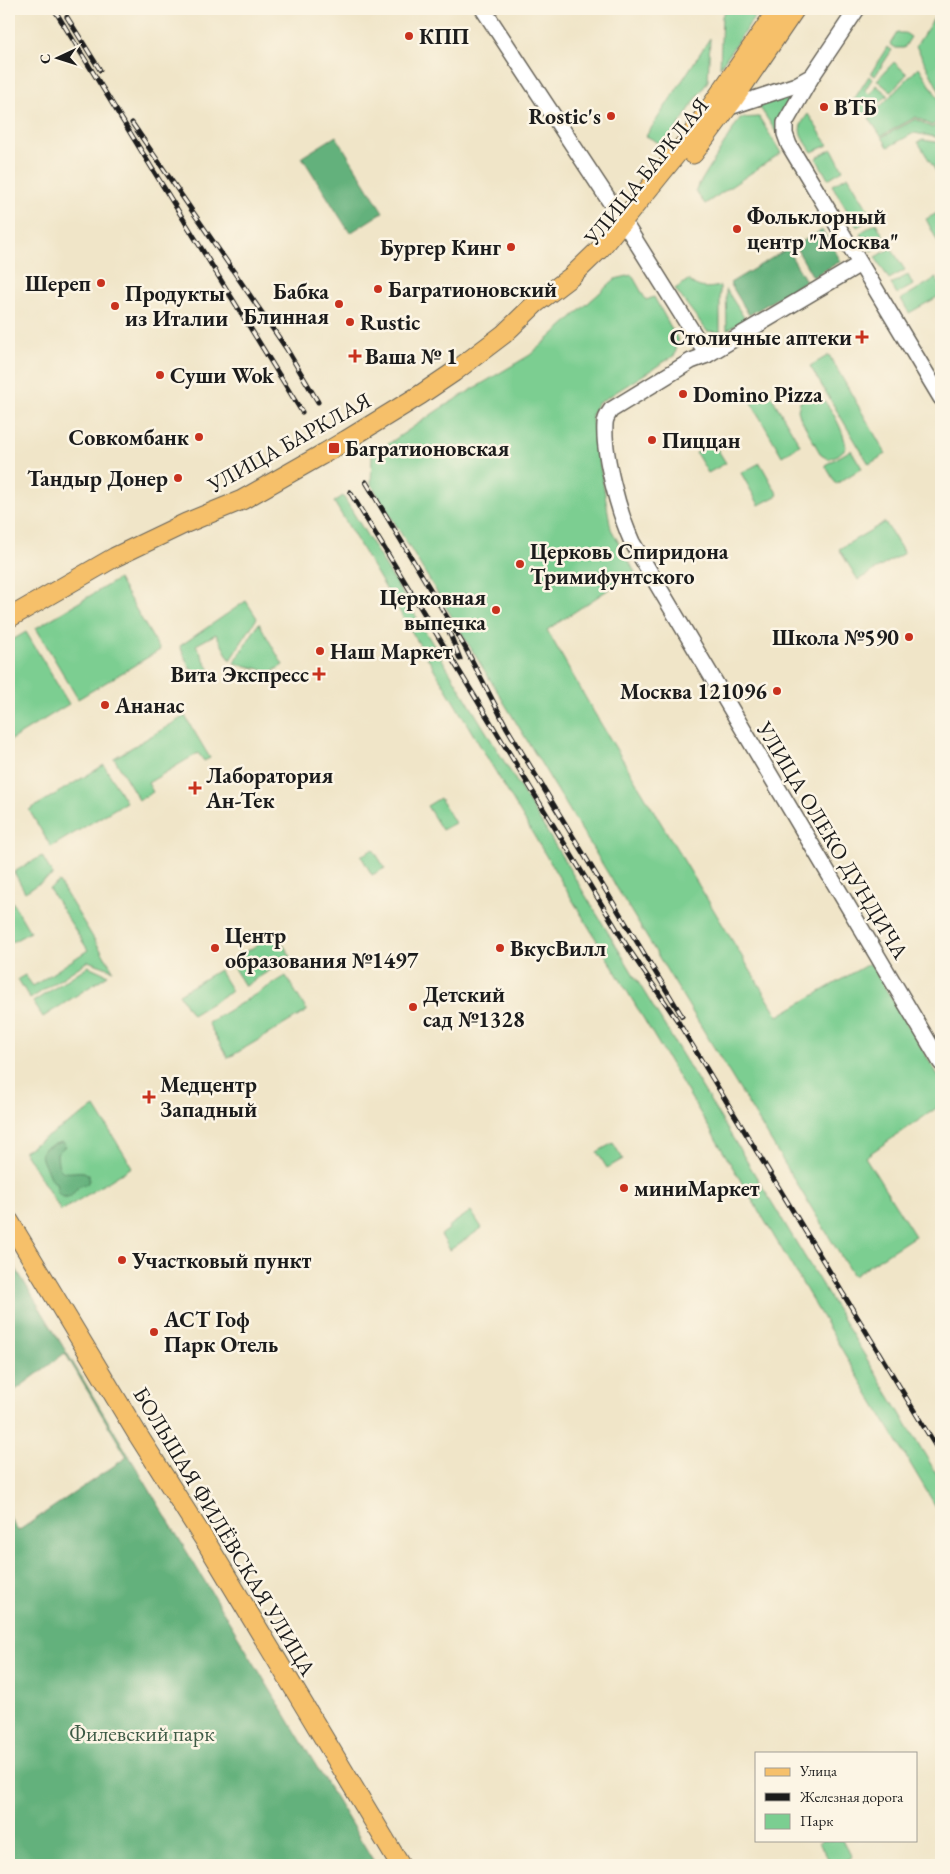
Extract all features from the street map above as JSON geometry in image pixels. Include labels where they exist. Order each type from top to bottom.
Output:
[{"type":"main road","name":"УЛИЦА БАРКЛАЯ","points":[[9,618],[115,557],[186,523],[242,500],[323,454],[420,395],[504,334],[541,313],[578,285],[608,257],[778,9]]},
{"type":"main road","name":"УЛИЦА БАРКЛАЯ","points":[[627,227],[727,108],[795,9]]},
{"type":"main road","name":"БОЛЬШАЯ ФИЛЁВСКАЯ УЛИЦА","points":[[9,1221],[138,1435],[209,1547],[400,1865]]},
{"type":"street","points":[[483,9],[627,227],[708,355]]},
{"type":"street","points":[[857,9],[812,76],[785,123],[785,134],[789,144],[941,398]]},
{"type":"street","points":[[727,108],[788,88],[812,76]]},
{"type":"street","name":"УЛИЦА ОЛЕКО ДУНДИЧА","points":[[860,264],[708,355],[691,361],[611,410],[605,423],[609,461],[624,524],[641,558],[941,1063]]},
{"type":"green space","points":[[726,9],[760,9],[720,67],[722,16]]},
{"type":"green space","points":[[940,9],[941,50],[938,56],[941,69],[941,94],[916,46]]},
{"type":"green space","points":[[897,33],[905,33],[911,37],[904,48],[896,48],[890,44]]},
{"type":"green space","points":[[710,38],[708,81],[665,146],[646,136]]},
{"type":"green space","points":[[887,47],[892,50],[875,76],[871,73]]},
{"type":"green space","points":[[894,62],[907,74],[891,92],[877,80]]},
{"type":"green space","points":[[919,67],[941,103],[941,117],[932,126],[916,117],[881,136],[869,118]]},
{"type":"green space","points":[[869,76],[872,79],[865,90],[870,95],[876,85],[888,95],[866,116],[853,101]]},
{"type":"green space","points":[[798,91],[778,131],[776,132],[759,106]]},
{"type":"green space","points":[[808,114],[828,145],[812,152],[802,137],[800,129]]},
{"type":"green space","points":[[759,117],[781,153],[705,204],[695,191],[740,118]]},
{"type":"green space","points":[[916,119],[932,128],[941,120],[941,138],[914,133],[888,147],[882,137]]},
{"type":"green space","points":[[336,136],[383,212],[350,233],[302,157]]},
{"type":"green space","points":[[923,140],[941,143],[941,170],[937,173],[918,142]]},
{"type":"green space","points":[[832,149],[843,170],[828,179],[816,158]]},
{"type":"green space","points":[[848,176],[873,218],[857,227],[832,185]]},
{"type":"green space","points":[[941,211],[941,245],[940,246],[926,219]]},
{"type":"green space","points":[[876,223],[887,242],[871,251],[860,233]]},
{"type":"green space","points":[[822,230],[841,261],[813,277],[795,246]]},
{"type":"green space","points":[[891,248],[905,270],[889,279],[875,257]]},
{"type":"green space","points":[[787,249],[806,281],[749,315],[730,283]]},
{"type":"green space","points":[[632,275],[646,300],[654,297],[678,340],[675,355],[597,404],[592,414],[611,529],[635,572],[547,630],[592,709],[778,1016],[870,963],[941,1080],[941,1105],[865,1157],[915,1236],[853,1276],[371,484],[372,455],[441,408],[530,355],[615,279]]},
{"type":"green space","points":[[908,275],[913,285],[897,294],[891,284]]},
{"type":"green space","points":[[936,278],[941,287],[941,295],[909,313],[901,299]]},
{"type":"green space","points":[[688,280],[703,287],[720,286],[720,332],[707,331],[675,289]]},
{"type":"green space","points":[[726,289],[745,319],[727,330]]},
{"type":"green space","points":[[829,355],[886,454],[869,464],[810,366]]},
{"type":"green space","points":[[767,389],[800,445],[782,456],[749,399]]},
{"type":"green space","points":[[817,395],[832,411],[845,442],[846,448],[838,455],[828,459],[821,455],[798,410],[800,402],[809,396]]},
{"type":"green space","points":[[713,442],[726,463],[708,473],[696,453]]},
{"type":"green space","points":[[851,450],[862,468],[836,484],[825,465]]},
{"type":"green space","points":[[760,463],[778,495],[759,505],[741,473]]},
{"type":"green space","points":[[343,496],[941,1481],[941,1515],[334,502]]},
{"type":"green space","points":[[885,522],[904,553],[858,580],[839,549]]},
{"type":"green space","points":[[118,579],[160,650],[78,699],[36,628]]},
{"type":"green space","points":[[246,601],[257,618],[230,660],[216,634],[196,645],[212,674],[205,680],[189,667],[180,646]]},
{"type":"green space","points":[[259,623],[283,665],[272,672],[234,663]]},
{"type":"green space","points":[[26,632],[69,704],[9,741],[9,642]]},
{"type":"green space","points":[[185,716],[210,758],[204,761],[198,753],[148,783],[153,792],[139,800],[114,758]]},
{"type":"green space","points":[[104,765],[126,802],[51,847],[29,810]]},
{"type":"green space","points":[[440,798],[455,823],[442,830],[427,806]]},
{"type":"green space","points":[[373,849],[385,868],[372,875],[361,856]]},
{"type":"green space","points":[[42,856],[53,875],[25,892],[14,872]]},
{"type":"green space","points":[[59,882],[113,970],[88,961],[30,999],[18,979],[25,975],[33,986],[88,950],[49,889]]},
{"type":"green space","points":[[9,896],[30,932],[9,944]]},
{"type":"green space","points":[[276,933],[291,957],[245,986],[230,962]]},
{"type":"green space","points":[[88,966],[108,975],[43,1017],[33,1002]]},
{"type":"green space","points":[[219,970],[232,991],[192,1015],[179,994]]},
{"type":"green space","points":[[286,976],[307,1011],[228,1058],[208,1023]]},
{"type":"green space","points":[[95,1107],[132,1167],[61,1211],[24,1151]]},
{"type":"green space","points":[[61,1142],[65,1146],[57,1154],[59,1168],[65,1172],[84,1172],[89,1175],[87,1184],[79,1186],[70,1197],[62,1197],[58,1193],[56,1183],[50,1177],[41,1156],[47,1147]]},
{"type":"green space","points":[[613,1143],[623,1159],[607,1168],[597,1152]]},
{"type":"green space","points":[[471,1211],[482,1228],[450,1250],[441,1235],[449,1229],[448,1227]]},
{"type":"green space","name":"Филевский парк","points":[[9,1257],[376,1865],[9,1865],[9,1516],[18,1531],[127,1457],[65,1353],[9,1395]]},
{"type":"green space","points":[[843,1842],[852,1857],[838,1865],[832,1865],[819,1843]]},
{"type":"railway","points":[[54,9],[302,412]]},
{"type":"railway","points":[[67,17],[100,70]]},
{"type":"railway","points":[[132,123],[286,348],[318,402]]},
{"type":"railway","points":[[366,482],[466,649],[507,728],[682,1016]]},
{"type":"railway","points":[[350,492],[630,951],[677,1020],[941,1455]]},
{"type":"railway","points":[[448,629],[460,659]]},
{"type":"place","name":"КПП","points":[[409,36]]},
{"type":"place","name":"ВТБ","points":[[824,107]]},
{"type":"place","name":"Rostic's","points":[[611,116]]},
{"type":"place","name":"Фольклорный центр \"Москва\"","points":[[737,229]]},
{"type":"place","name":"Бургер Кинг","points":[[511,247]]},
{"type":"place","name":"Шереп","points":[[101,283]]},
{"type":"place","name":"Багратионовский","points":[[378,289]]},
{"type":"place","name":"Бабка Блинная","points":[[339,304]]},
{"type":"place","name":"Продукты из Италии","points":[[115,306]]},
{"type":"place","name":"Rustic","points":[[350,322]]},
{"type":"place","name":"Столичные аптеки","points":[[862,337]]},
{"type":"place","name":"Ваша № 1","points":[[355,356]]},
{"type":"place","name":"Суши Wok","points":[[160,375]]},
{"type":"place","name":"Domino Pizza","points":[[683,394]]},
{"type":"place","name":"Совкомбанк","points":[[199,437]]},
{"type":"place","name":"Пиццан","points":[[652,440]]},
{"type":"place","name":"Багратионовская","points":[[334,448]]},
{"type":"place","name":"Тандыр Донер","points":[[178,478]]},
{"type":"place","name":"Церковь Спиридона Тримифунтского","points":[[520,564]]},
{"type":"place","name":"Церковная выпечка","points":[[496,610]]},
{"type":"place","name":"Школа №590","points":[[909,637]]},
{"type":"place","name":"Наш Маркет","points":[[320,651]]},
{"type":"place","name":"Вита Экспресс","points":[[319,674]]},
{"type":"place","name":"Москва 121096","points":[[777,691]]},
{"type":"place","name":"Ананас","points":[[105,705]]},
{"type":"place","name":"Лаборатория Ан-Тек","points":[[195,788]]},
{"type":"place","name":"Центр образования №1497","points":[[215,948]]},
{"type":"place","name":"ВкусВилл","points":[[500,948]]},
{"type":"place","name":"Детский сад №1328","points":[[413,1007]]},
{"type":"place","name":"Медцентр Западный","points":[[149,1097]]},
{"type":"place","name":"миниМаркет","points":[[624,1188]]},
{"type":"place","name":"Участковый пункт","points":[[122,1260]]},
{"type":"place","name":"АСТ Гоф Парк Отель","points":[[154,1332]]}]
